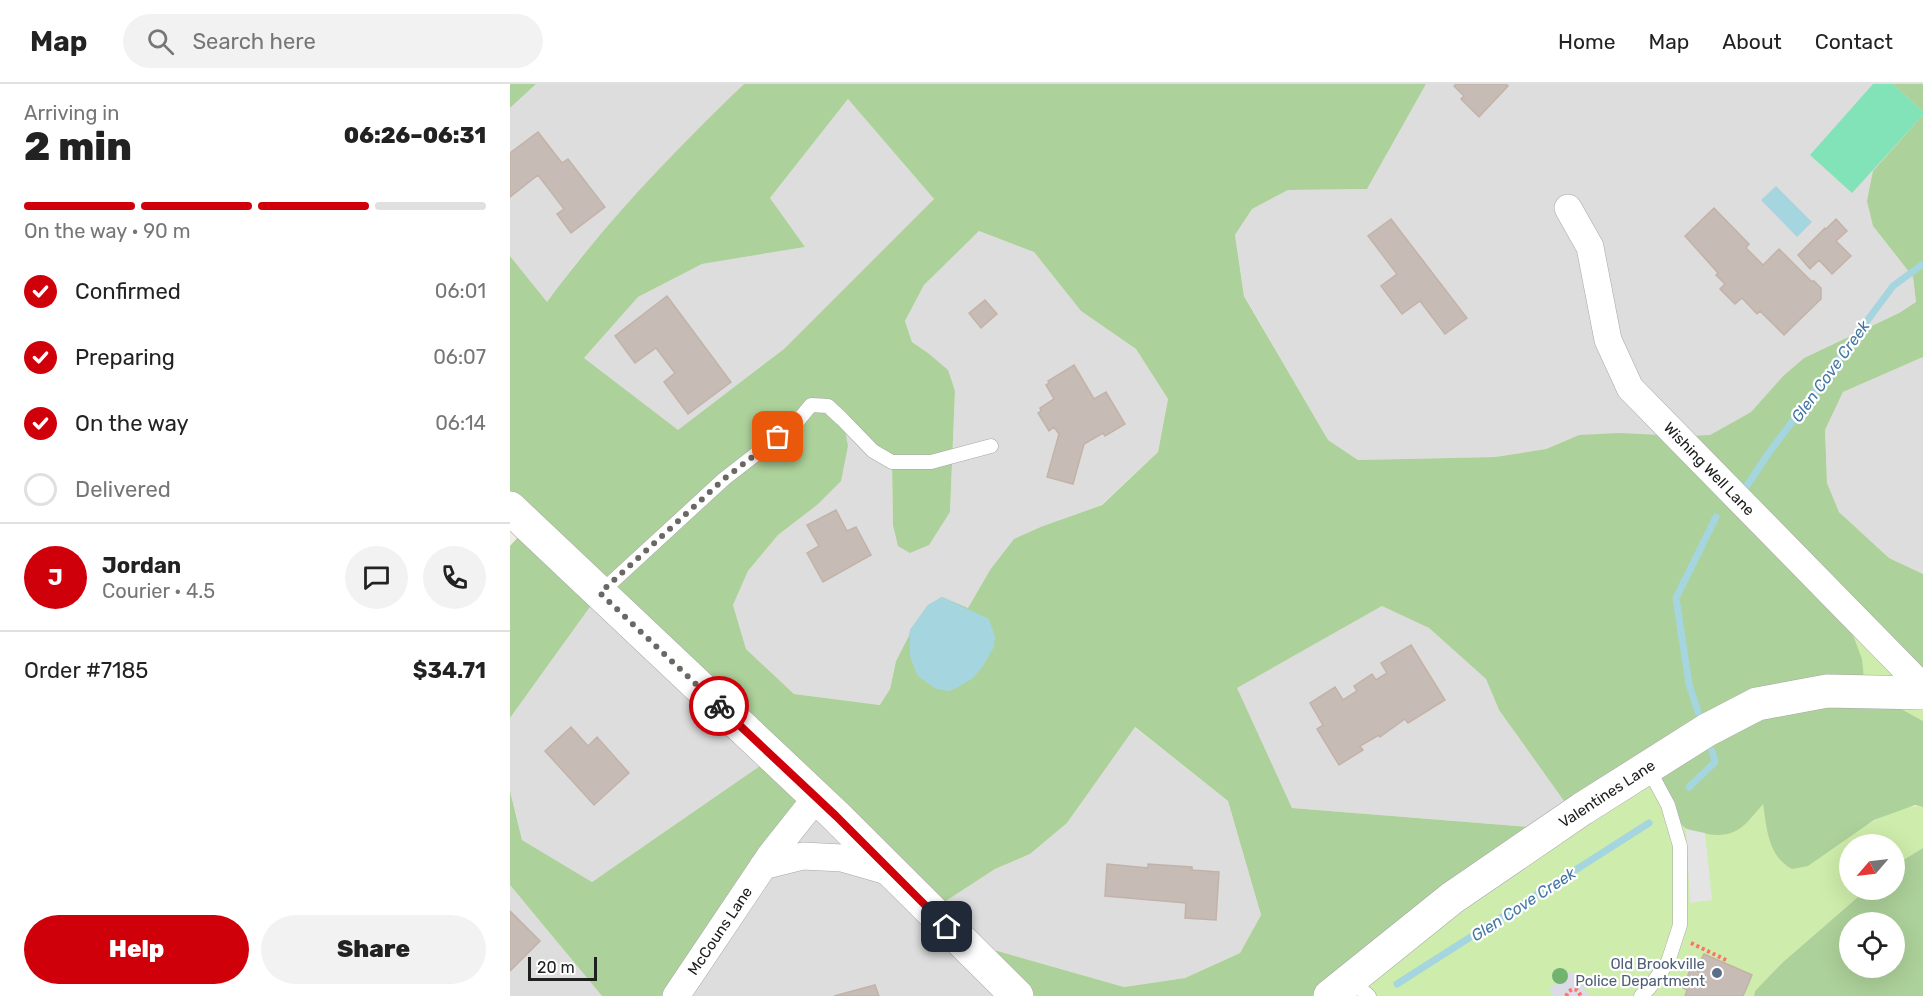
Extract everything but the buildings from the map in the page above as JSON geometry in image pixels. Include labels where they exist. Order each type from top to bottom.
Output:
[{"type":"street","name":"Wishing Well Lane","points":[[1568,208],[1590,247],[1608,340],[1630,388],[1923,687]]},
{"type":"street","points":[[510,508],[816,798],[1017,996]]},
{"type":"street","name":"Valentines Lane","points":[[1350,991],[1452,898],[1582,809],[1707,730],[1757,704],[1827,691],[1923,693]]},
{"type":"street","name":"McCouns Lane","points":[[676,996],[763,866],[816,798]]},
{"type":"street","points":[[763,866],[803,856],[813,856],[842,858],[891,872]]},
{"type":"lane","points":[[600,593],[724,479],[796,423],[811,405],[828,406],[873,451],[892,462],[931,462],[991,446]]},
{"type":"lane","points":[[1641,996],[1668,962],[1680,925],[1680,846],[1668,806],[1648,768]]},
{"type":"path","points":[[1676,936],[1726,960]]},
{"type":"path","points":[[1566,996],[1573,989],[1577,990],[1581,996]]},
{"type":"shaded area","points":[[536,84],[744,84],[648,182],[576,263],[547,302],[510,256],[510,108]]},
{"type":"shaded area","points":[[1426,84],[1893,84],[1923,112],[1923,115],[1873,226],[1913,277],[1916,302],[1899,313],[1804,358],[1783,376],[1751,412],[1710,435],[1579,435],[1546,449],[1495,457],[1358,460],[1328,440],[1244,295],[1235,235],[1252,209],[1288,190],[1367,189]]},
{"type":"shaded area","points":[[848,99],[934,199],[784,349],[678,431],[584,358],[638,297],[702,264],[805,247],[770,198]]},
{"type":"shaded area","points":[[979,231],[1034,252],[1081,311],[1136,349],[1168,399],[1158,452],[1101,505],[1043,526],[990,570],[968,608],[958,605],[910,630],[910,636],[896,661],[890,689],[881,705],[794,694],[746,649],[733,605],[748,571],[778,535],[817,505],[842,419],[892,462],[893,525],[950,513],[955,391],[928,353],[912,342],[905,321],[924,285]]},
{"type":"shaded area","points":[[1923,357],[1923,574],[1889,558],[1839,512],[1827,483],[1825,430],[1843,392]]},
{"type":"shaded area","points":[[600,593],[777,755],[592,882],[522,840],[510,791],[510,718]]},
{"type":"shaded area","points":[[1382,606],[1429,628],[1486,679],[1499,710],[1574,815],[1554,829],[1292,808],[1236,688]]},
{"type":"shaded area","points":[[1134,727],[1228,801],[1261,915],[1240,953],[1185,978],[1124,987],[964,941],[1020,996],[676,996],[818,794],[932,910],[995,869],[1030,854],[1067,823]]},
{"type":"shaded area","points":[[1686,829],[1705,833],[1712,900],[1690,903]]},
{"type":"shaded area","points":[[510,885],[602,996],[510,996]]},
{"type":"shaded area","points":[[1572,971],[1590,996],[1554,996],[1549,989]]},
{"type":"green space","points":[[510,84],[536,84],[510,108]]},
{"type":"green space","points":[[744,84],[1426,84],[1367,189],[1288,190],[1252,209],[1235,235],[1244,296],[1328,440],[1358,460],[1495,457],[1546,449],[1579,435],[1619,433],[1710,435],[1751,412],[1783,376],[1804,358],[1899,313],[1916,302],[1913,277],[1873,226],[1867,201],[1873,171],[1923,115],[1923,357],[1843,392],[1825,430],[1827,483],[1839,512],[1889,558],[1923,574],[1923,669],[1835,588],[1862,659],[1865,689],[1923,721],[1923,807],[1915,805],[1874,820],[1854,834],[1839,834],[1839,844],[1808,866],[1792,869],[1784,864],[1773,849],[1763,804],[1744,825],[1731,833],[1713,835],[1690,830],[1684,827],[1673,814],[1648,768],[1574,815],[1499,710],[1486,679],[1429,628],[1382,606],[1237,688],[1292,808],[1554,829],[1351,979],[1366,996],[1020,996],[963,941],[1124,987],[1185,978],[1240,953],[1261,915],[1228,801],[1135,727],[1067,823],[1030,854],[995,869],[932,910],[818,794],[676,996],[602,996],[510,885],[510,791],[522,840],[592,882],[776,755],[600,593],[510,718],[510,546],[530,524],[510,505],[510,256],[547,302],[592,244],[666,162]],"holes":[[[848,99],[934,199],[784,349],[678,430],[584,358],[638,297],[702,264],[805,247],[770,198]],[[979,231],[1034,252],[1081,311],[1136,349],[1168,399],[1158,452],[1102,505],[1014,539],[990,570],[968,608],[942,597],[928,605],[910,630],[896,661],[890,689],[880,705],[794,694],[746,649],[733,605],[748,571],[778,535],[817,505],[841,481],[848,446],[843,420],[892,462],[893,525],[898,546],[910,553],[929,545],[950,512],[955,391],[948,370],[912,342],[905,321],[924,285]]]},
{"type":"green space","points":[[1873,84],[1893,84],[1923,112],[1923,115],[1852,193],[1810,155]]},
{"type":"green space","points":[[1893,84],[1923,84],[1923,112]]},
{"type":"green space","points":[[1835,586],[1923,669],[1923,721],[1865,689]]},
{"type":"green space","points":[[1648,768],[1668,805],[1686,829],[1750,820],[1763,803],[1768,831],[1808,866],[1839,844],[1839,900],[1854,900],[1782,963],[1755,991],[1754,996],[1366,996],[1350,980]]},
{"type":"green space","points":[[1910,807],[1923,807],[1923,848],[1905,859],[1905,834],[1853,834],[1895,811]]},
{"type":"green space","points":[[1923,848],[1923,996],[1754,996],[1755,991],[1782,963],[1839,913],[1839,978],[1905,978],[1905,912],[1841,912],[1854,900],[1905,900],[1905,859]]},
{"type":"water","points":[[1776,186],[1812,222],[1797,237],[1761,200]]},
{"type":"water","points":[[942,597],[989,619],[995,637],[994,647],[972,679],[949,691],[936,689],[918,676],[910,656],[910,630],[928,605]]},
{"type":"waterway","name":"Glen Cove Creek","points":[[1746,487],[1893,286],[1923,264]]},
{"type":"waterway","name":"Glen Cove Creek","points":[[1698,712],[1689,684],[1676,598],[1716,517]]},
{"type":"waterway","name":"Glen Cove Creek","points":[[1689,787],[1715,762],[1712,751]]},
{"type":"waterway","name":"Glen Cove Creek","points":[[1397,984],[1649,823]]},
{"type":"way so far","points":[[719,706],[600,593],[724,479],[778,437]]},
{"type":"place","name":"Old Brookville Police Department","points":[[1717,973]]},
{"type":"route","points":[[719,706],[836,816],[947,927]]}]
